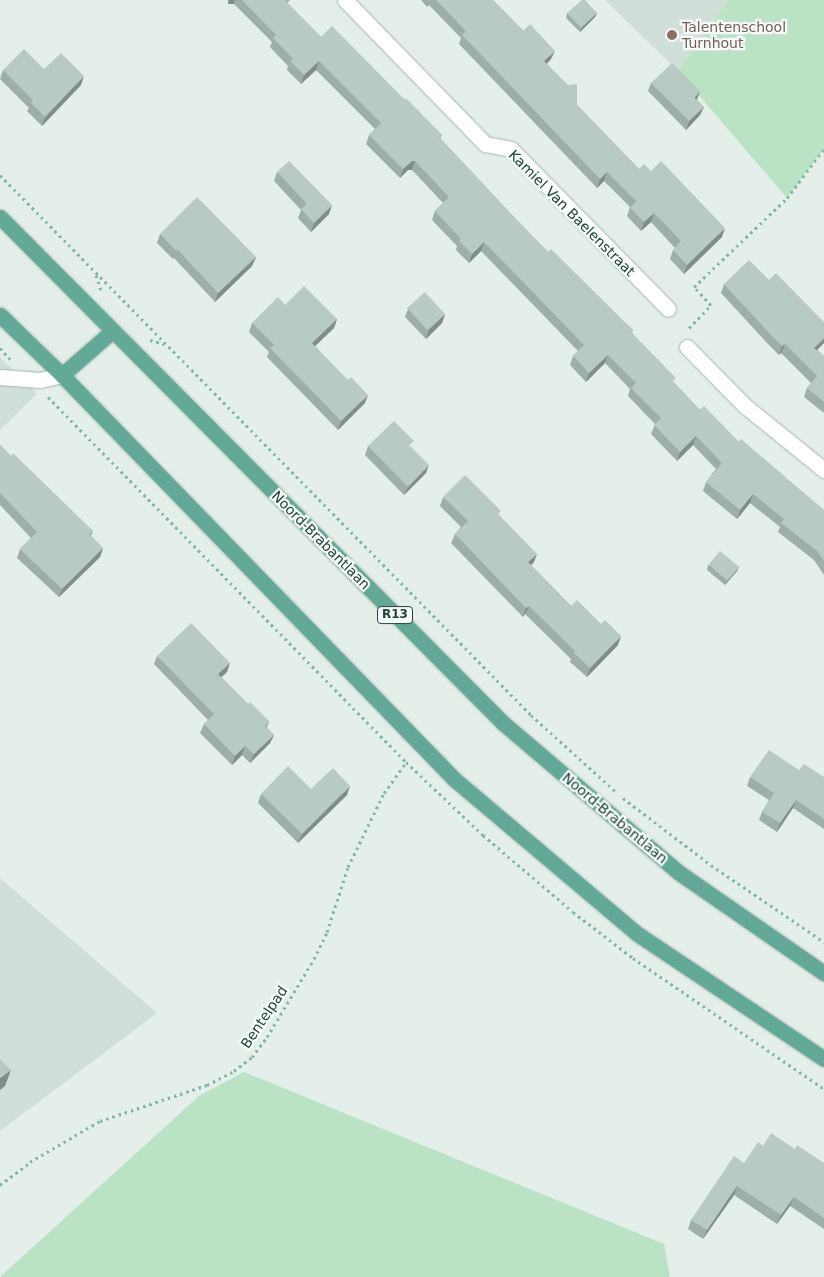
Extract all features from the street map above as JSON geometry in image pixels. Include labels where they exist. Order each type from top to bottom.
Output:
[{"type":"main road","name":"Noord-Brabantlaan","points":[[0,216],[503,723],[678,872],[824,973]]},
{"type":"main road","points":[[0,315],[62,375],[454,779],[636,933],[824,1059]]},
{"type":"main road","points":[[62,375],[112,331]]},
{"type":"street","name":"Kamiel Van Baelenstraat","points":[[345,0],[485,144],[511,150],[668,309]]},
{"type":"street","points":[[687,347],[745,406],[824,470]]},
{"type":"street","points":[[0,377],[40,380],[62,375]]},
{"type":"path","points":[[687,347],[685,332],[711,305],[694,287],[787,198],[824,149]]},
{"type":"path","points":[[0,175],[548,731],[622,797],[686,847],[824,942]]},
{"type":"path","name":"Bentelpad","points":[[0,1185],[30,1162],[100,1121],[207,1086],[234,1071],[252,1057],[267,1037],[314,959],[326,932],[348,867],[384,793],[406,762]]},
{"type":"shaded area","name":"Talentenschool Turnhout","points":[[605,0],[728,0],[678,71]]},
{"type":"shaded area","points":[[0,357],[37,394],[0,430]]},
{"type":"shaded area","points":[[0,878],[157,1013],[0,1131]]},
{"type":"green space","points":[[728,0],[824,0],[824,149],[787,198],[678,71]]},
{"type":"green space","points":[[244,1072],[664,1244],[670,1277],[0,1277],[199,1096]]},
{"type":"building","points":[[242,0],[285,0],[321,37],[332,26],[442,135],[439,137],[548,252],[551,249],[633,330],[631,332],[676,378],[673,381],[700,410],[704,406],[739,442],[741,439],[824,510],[824,561],[817,551],[781,523],[784,519],[753,494],[740,510],[706,482],[722,463],[696,436],[680,452],[654,425],[661,418],[631,388],[636,383],[608,355],[589,373],[573,356],[584,345],[484,242],[472,254],[435,211],[449,197],[415,161],[412,161],[403,169],[369,135],[381,123],[319,61],[304,75],[290,61],[293,59],[273,38],[276,35]]},
{"type":"building","points":[[436,0],[493,0],[523,31],[530,24],[555,51],[544,61],[568,85],[577,84],[577,105],[639,169],[644,164],[651,171],[661,161],[725,228],[687,265],[673,250],[681,241],[654,213],[644,222],[630,208],[636,201],[607,172],[600,179],[462,35],[466,31]]},
{"type":"building","points":[[582,0],[585,0],[597,13],[581,28],[567,13]]},
{"type":"building","points":[[24,49],[44,69],[61,53],[84,76],[45,117],[31,103],[33,100],[3,70]]},
{"type":"building","points":[[672,63],[700,91],[694,98],[704,107],[689,121],[651,83]]},
{"type":"building","points":[[289,161],[332,205],[314,223],[301,209],[307,204],[277,172]]},
{"type":"building","points":[[197,197],[256,257],[218,293],[177,249],[176,251],[160,234]]},
{"type":"building","points":[[749,260],[769,280],[776,273],[824,322],[824,338],[814,348],[824,356],[824,402],[807,388],[817,376],[785,344],[782,346],[724,284]]},
{"type":"building","points":[[304,286],[337,319],[312,343],[348,380],[351,377],[368,395],[341,421],[270,348],[274,345],[252,323],[278,297],[285,305]]},
{"type":"building","points":[[425,292],[445,314],[427,330],[407,308]]},
{"type":"building","points":[[394,421],[414,441],[409,445],[429,465],[408,487],[368,446]]},
{"type":"building","points":[[0,445],[11,456],[13,453],[93,531],[89,534],[103,548],[62,589],[20,549],[37,532],[0,493]]},
{"type":"building","points":[[465,475],[501,511],[498,514],[537,554],[528,562],[571,606],[577,600],[601,624],[605,620],[621,636],[590,668],[529,606],[526,608],[455,534],[468,521],[443,497]]},
{"type":"building","points":[[720,551],[739,567],[728,581],[708,565]]},
{"type":"building","points":[[191,623],[230,663],[218,674],[248,704],[250,702],[269,721],[265,726],[274,735],[254,754],[245,746],[235,756],[204,724],[214,714],[157,656]]},
{"type":"building","points":[[769,750],[799,770],[804,764],[824,777],[824,819],[796,800],[780,823],[762,812],[774,793],[750,777]]},
{"type":"building","points":[[288,766],[311,789],[333,768],[350,786],[302,834],[261,794]]},
{"type":"building","points":[[0,1059],[11,1070],[0,1078]]},
{"type":"building","points":[[771,1133],[795,1149],[797,1145],[824,1163],[824,1218],[794,1197],[781,1215],[737,1186],[707,1230],[691,1220],[734,1156],[744,1163],[758,1142],[763,1146]]},
{"type":"place","name":"Talentenschool Turnhout","points":[[672,35]]}]
